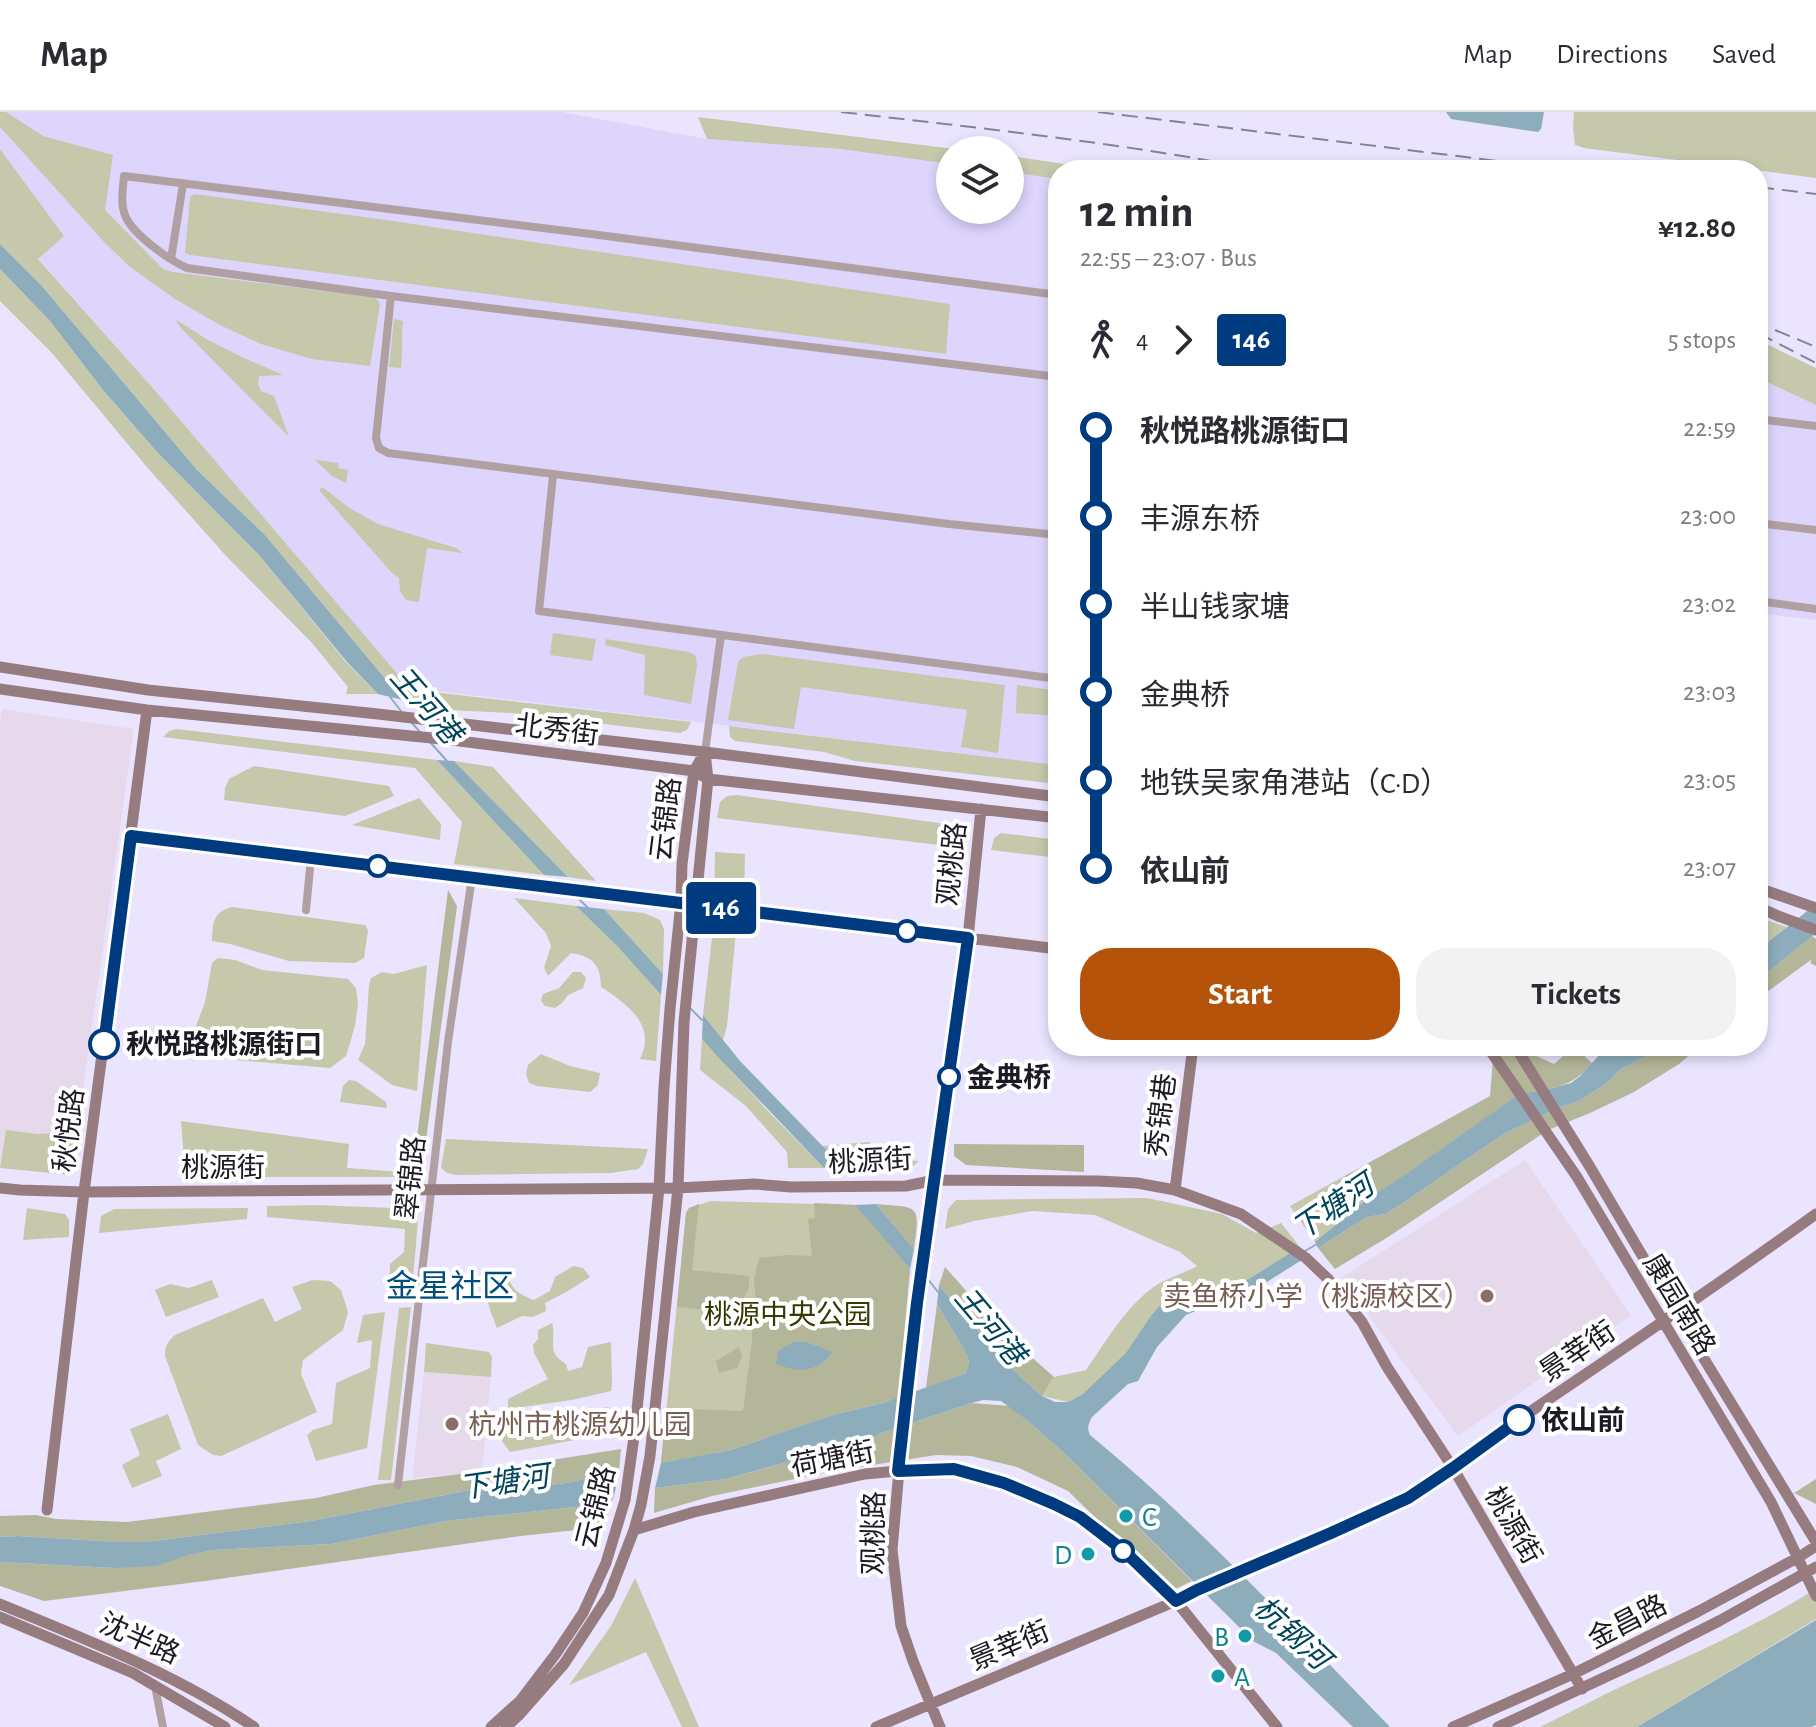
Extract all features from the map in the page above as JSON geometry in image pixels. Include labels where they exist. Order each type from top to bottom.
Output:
[{"type":"main road","name":"北秀街","points":[[0,667],[148,690],[705,752],[1048,796]]},
{"type":"main road","name":"北秀街","points":[[0,689],[147,710],[452,740],[694,771],[708,779],[1048,817]]},
{"type":"main road","name":"秋悦路","points":[[47,1510],[84,1192],[147,710]]},
{"type":"main road","name":"云锦路","points":[[491,1727],[520,1701],[583,1613],[606,1563],[625,1500],[659,1188],[682,864],[694,771],[705,752]]},
{"type":"main road","name":"云锦路","points":[[506,1727],[564,1664],[609,1595],[634,1530],[643,1491],[650,1456],[678,1188],[684,1022],[708,779],[705,752]]},
{"type":"main road","name":"观桃路","points":[[940,1727],[901,1626],[892,1550],[906,1390],[968,938],[981,809]]},
{"type":"main road","points":[[131,836],[1048,948]]},
{"type":"main road","points":[[1768,891],[1811,906]]},
{"type":"main road","points":[[1768,911],[1816,930]]},
{"type":"main road","name":"秀锦巷","points":[[1175,1190],[1192,1056]]},
{"type":"main road","name":"康园南路","points":[[1494,1056],[1577,1177],[1771,1502],[1799,1557],[1811,1570],[1816,1596]]},
{"type":"main road","name":"康园南路","points":[[1521,1056],[1816,1544]]},
{"type":"main road","name":"桃源街","points":[[0,1188],[84,1192],[678,1188],[754,1184],[791,1187],[906,1186],[935,1180],[1098,1181],[1137,1183],[1175,1190],[1241,1214],[1306,1258],[1328,1279],[1362,1322],[1387,1367],[1453,1468],[1582,1689]]},
{"type":"main road","name":"景莘街","points":[[876,1727],[1176,1601],[1408,1498],[1816,1214]]},
{"type":"main road","name":"荷塘街","points":[[634,1530],[694,1512],[865,1474],[954,1469],[1004,1483],[1080,1517],[1123,1550],[1176,1601],[1277,1727]]},
{"type":"main road","name":"金昌路","points":[[1453,1727],[1573,1674],[1699,1611],[1799,1557],[1816,1544]]},
{"type":"main road","name":"金昌路","points":[[1498,1727],[1693,1634],[1811,1570]]},
{"type":"main road","name":"沈半路","points":[[0,1604],[172,1677],[254,1727]]},
{"type":"main road","name":"沈半路","points":[[0,1617],[121,1668],[225,1727]]},
{"type":"street","points":[[1048,294],[124,176],[122,202],[125,216],[135,231],[187,268],[391,296],[1048,376]]},
{"type":"street","points":[[171,259],[183,184]]},
{"type":"street","points":[[391,296],[376,438],[379,448],[388,453],[553,476],[1048,534]]},
{"type":"street","points":[[1768,420],[1816,426]]},
{"type":"street","points":[[553,476],[539,611],[1048,678]]},
{"type":"street","points":[[1768,524],[1816,530]]},
{"type":"street","points":[[1768,602],[1816,609]]},
{"type":"street","points":[[705,752],[721,635]]},
{"type":"street","points":[[306,910],[311,858]]},
{"type":"street","name":"翠锦路","points":[[398,1485],[448,1042],[472,877]]},
{"type":"street","points":[[155,1686],[163,1727]]},
{"type":"shaded area","points":[[0,112],[562,112],[707,139],[840,149],[936,162],[936,224],[1024,224],[1024,174],[1048,178],[1048,764],[415,690],[402,679],[38,258],[0,150]]},
{"type":"shaded area","points":[[1768,383],[1816,405],[1816,620],[1768,614]]},
{"type":"shaded area","points":[[2,709],[134,729],[77,1131],[38,1134],[6,1130],[0,1166],[0,722]]},
{"type":"shaded area","name":"卖鱼桥小学（桃源校区）","points":[[1525,1160],[1631,1315],[1458,1436],[1341,1278]]},
{"type":"shaded area","name":"杭州市桃源幼儿园","points":[[424,1372],[491,1377],[482,1471],[412,1478]]},
{"type":"green space","points":[[0,112],[6,112],[43,136],[113,155],[105,210],[163,269],[377,299],[380,305],[370,366],[312,359],[261,344],[175,299],[130,267],[104,242],[0,127]]},
{"type":"green space","points":[[1574,112],[1816,112],[1816,178],[1768,172],[1768,160],[1677,160],[1584,148],[1575,145]]},
{"type":"green space","points":[[698,117],[936,147],[936,162],[840,149],[707,139]]},
{"type":"green space","points":[[0,149],[64,236],[38,259],[402,679],[415,690],[691,722],[687,730],[680,733],[511,713],[449,710],[403,700],[264,534],[198,471],[41,285],[0,244]]},
{"type":"green space","points":[[1024,158],[1048,162],[1048,178],[1024,174]]},
{"type":"green space","points":[[195,194],[950,304],[946,354],[190,255],[185,253],[190,197]]},
{"type":"green space","points":[[0,269],[50,321],[103,390],[157,452],[259,555],[346,662],[378,694],[346,694],[348,687],[312,643],[227,557],[51,352],[0,301]]},
{"type":"green space","points":[[175,319],[208,340],[283,375],[259,376],[258,384],[261,391],[274,396],[289,437],[181,328]]},
{"type":"green space","points":[[394,319],[403,321],[401,368],[389,367]]},
{"type":"green space","points":[[1768,345],[1816,368],[1816,405],[1768,383]]},
{"type":"green space","points":[[315,460],[339,463],[338,468],[348,470],[346,483],[332,476]]},
{"type":"green space","points":[[322,487],[378,524],[456,548],[463,553],[427,548],[419,602],[406,600],[400,591],[399,578],[319,490]]},
{"type":"green space","points":[[553,633],[596,639],[592,661],[550,655]]},
{"type":"green space","points":[[606,639],[689,652],[696,656],[691,704],[644,695],[645,655],[605,645]]},
{"type":"green space","points":[[762,654],[1005,685],[998,753],[961,747],[967,710],[801,687],[794,729],[728,720],[738,662],[743,657]]},
{"type":"green space","points":[[1017,685],[1048,690],[1048,715],[1016,713]]},
{"type":"green space","points":[[729,726],[1048,764],[1048,783],[855,761],[824,752],[735,741],[730,737]]},
{"type":"green space","points":[[177,729],[437,760],[544,875],[454,864],[462,822],[415,768],[163,737]]},
{"type":"green space","points":[[454,761],[493,767],[596,881],[568,877]]},
{"type":"green space","points":[[254,766],[389,786],[394,796],[345,816],[224,800],[229,779]]},
{"type":"green space","points":[[727,796],[953,825],[962,829],[966,837],[963,848],[717,818],[720,802]]},
{"type":"green space","points":[[419,798],[441,824],[440,840],[352,825]]},
{"type":"green space","points":[[1001,833],[1048,839],[1048,857],[991,850],[994,838]]},
{"type":"green space","points":[[715,852],[745,854],[744,896],[719,889],[715,878]]},
{"type":"green space","points":[[448,890],[457,906],[425,1148],[414,1162]]},
{"type":"green space","points":[[514,898],[576,906],[661,995],[656,1061],[640,1059],[645,1036],[642,1026],[629,1008],[601,987],[594,963],[571,953],[548,976],[544,968],[551,946],[546,933]]},
{"type":"green space","points":[[232,907],[365,925],[368,930],[364,958],[355,963],[289,961],[212,941],[217,915]]},
{"type":"green space","points":[[604,909],[644,913],[660,920],[664,929],[663,974]]},
{"type":"green space","points":[[723,920],[737,921],[723,1040],[703,1015],[713,929]]},
{"type":"green space","points":[[1768,921],[1787,927],[1768,942]]},
{"type":"green space","points":[[1812,936],[1816,939],[1816,966],[1810,963],[1812,959],[1768,991],[1768,972]]},
{"type":"green space","points":[[218,958],[235,960],[262,970],[348,979],[356,988],[358,1004],[346,1056],[330,1068],[235,1060],[197,1040],[195,1029],[205,1002],[212,963]]},
{"type":"green space","points":[[427,965],[417,1091],[392,1085],[358,1060],[365,1044],[371,978],[382,972],[394,974]]},
{"type":"green space","points":[[573,972],[581,972],[586,978],[583,988],[568,995],[555,1008],[545,1006],[541,1001],[543,994],[559,988]]},
{"type":"green space","points":[[702,1039],[824,1168],[788,1168],[787,1152],[746,1106],[700,1070]]},
{"type":"green space","points":[[541,1054],[570,1066],[600,1073],[598,1085],[590,1092],[529,1083],[526,1074],[528,1065]]},
{"type":"green space","points":[[1493,1056],[1537,1056],[1554,1064],[1563,1056],[1584,1056],[1592,1063],[1574,1079],[1541,1091],[1363,1202],[1344,1187],[1341,1178],[1490,1096]]},
{"type":"green space","points":[[1688,1056],[1634,1092],[1548,1130],[1335,1269],[1318,1248],[1367,1217],[1385,1214],[1403,1203],[1502,1135],[1557,1108],[1579,1101],[1607,1083],[1621,1069],[1644,1057]]},
{"type":"green space","points":[[349,1080],[356,1081],[386,1102],[387,1108],[340,1102],[343,1086]]},
{"type":"green space","points":[[181,1121],[349,1144],[347,1168],[416,1173],[406,1177],[191,1177],[185,1171]]},
{"type":"green space","points":[[6,1130],[38,1134],[77,1131],[71,1175],[0,1168]]},
{"type":"green space","points":[[446,1139],[648,1149],[638,1169],[610,1173],[456,1175],[441,1168]]},
{"type":"green space","points":[[870,1142],[871,1159],[919,1161],[913,1166],[904,1167],[843,1167],[822,1146]]},
{"type":"green space","points":[[954,1144],[1084,1145],[1084,1172],[966,1165],[954,1156]]},
{"type":"green space","points":[[1341,1178],[1349,1193],[1363,1202],[1315,1242],[1290,1206]]},
{"type":"green space","points":[[1147,1198],[1222,1214],[1256,1233],[1281,1223],[1300,1247],[1242,1283],[1200,1287],[1164,1301],[1127,1372],[1068,1402],[1042,1396],[1054,1377],[1086,1370],[1118,1323],[1147,1292],[1197,1266],[1180,1252],[1095,1215],[1032,1211],[945,1229],[948,1209],[956,1200]]},
{"type":"green space","name":"桃源中央公园","points":[[711,1201],[855,1205],[910,1269],[898,1398],[700,1457],[661,1463],[686,1213],[689,1208]]},
{"type":"green space","name":"桃源中央公园","points":[[814,1203],[855,1205],[910,1269],[898,1398],[833,1415],[731,1450],[661,1463],[666,1408],[743,1411],[756,1303],[754,1280],[759,1258],[812,1256],[808,1219],[815,1218]]},
{"type":"green space","points":[[699,1204],[692,1270],[749,1276],[749,1288],[742,1302],[730,1298],[713,1303],[709,1310],[677,1307],[686,1213],[689,1208]]},
{"type":"green space","points":[[876,1204],[901,1206],[914,1211],[917,1223],[914,1249]]},
{"type":"green space","points":[[267,1206],[419,1209],[412,1291],[389,1291],[390,1264],[404,1252],[405,1229],[267,1217]]},
{"type":"green space","points":[[27,1208],[65,1214],[69,1220],[69,1237],[23,1240]]},
{"type":"green space","points":[[248,1208],[247,1219],[99,1233],[101,1216],[114,1209]]},
{"type":"green space","points":[[573,1266],[583,1268],[590,1277],[545,1303],[546,1311],[533,1317],[522,1316],[497,1328],[487,1294],[491,1280],[498,1274],[508,1269],[515,1289],[534,1300],[550,1291],[555,1277]]},
{"type":"green space","points":[[945,1267],[1000,1329],[1054,1377],[1042,1396],[1003,1361],[939,1285]]},
{"type":"green space","points":[[212,1280],[219,1297],[166,1317],[155,1290],[170,1284],[189,1288]]},
{"type":"green space","points":[[313,1280],[330,1281],[341,1290],[348,1312],[343,1330],[303,1360],[301,1374],[317,1412],[221,1456],[213,1455],[198,1445],[165,1356],[167,1344],[175,1335],[263,1298],[275,1322],[302,1309],[292,1287]]},
{"type":"green space","points":[[937,1304],[969,1362],[966,1373],[926,1388]]},
{"type":"green space","points":[[411,1307],[391,1480],[378,1480],[399,1308]]},
{"type":"green space","points":[[385,1312],[367,1448],[316,1461],[307,1435],[332,1424],[336,1383],[370,1368],[372,1340],[357,1343],[363,1315]]},
{"type":"green space","points":[[552,1323],[554,1350],[568,1371],[582,1367],[588,1347],[611,1342],[611,1391],[508,1409],[508,1399],[548,1379],[533,1345],[538,1339],[538,1330]]},
{"type":"green space","points":[[426,1343],[489,1352],[492,1357],[491,1377],[424,1372]]},
{"type":"green space","points":[[739,1347],[742,1356],[737,1368],[719,1373],[716,1361]]},
{"type":"green space","points":[[972,1403],[1010,1406],[1065,1454],[1192,1581],[1171,1591],[1068,1491],[1017,1467],[971,1456],[936,1455],[828,1472],[712,1496],[654,1513],[655,1488],[726,1479],[847,1444],[864,1442]]},
{"type":"green space","points":[[609,1407],[607,1434],[510,1452],[502,1441],[507,1424]]},
{"type":"green space","points":[[168,1414],[181,1449],[156,1461],[162,1476],[132,1488],[122,1465],[140,1455],[130,1429]]},
{"type":"green space","points":[[621,1449],[619,1470],[572,1482],[509,1491],[470,1490],[311,1521],[146,1542],[0,1537],[0,1516],[36,1515],[56,1519],[127,1522],[316,1498],[374,1485]]},
{"type":"green space","points":[[1816,1479],[1816,1504],[1794,1493]]},
{"type":"green space","points":[[615,1492],[604,1527],[44,1601],[0,1586],[0,1562],[114,1568],[214,1550],[331,1544],[446,1521],[584,1506]]},
{"type":"green space","points":[[635,1578],[699,1727],[682,1727],[646,1652],[569,1685],[611,1626]]},
{"type":"green space","points":[[1816,1589],[1816,1619],[1637,1727],[1540,1727],[1732,1635]]},
{"type":"water","points":[[1446,112],[1544,112],[1538,132],[1451,119]]},
{"type":"water","points":[[0,244],[41,285],[198,471],[264,534],[403,700],[378,694],[347,662],[259,555],[157,452],[103,390],[50,321],[0,269]]},
{"type":"water","points":[[437,760],[454,761],[568,877],[544,875]]},
{"type":"water","points":[[1816,904],[1816,933],[1768,972],[1768,942]]},
{"type":"water","points":[[576,906],[604,909],[663,974],[661,995],[618,947]]},
{"type":"water","points":[[703,1015],[740,1061],[843,1167],[824,1168],[718,1057],[702,1039]]},
{"type":"water","points":[[1598,1056],[1646,1056],[1621,1069],[1607,1083],[1579,1101],[1557,1108],[1502,1135],[1403,1203],[1385,1214],[1367,1217],[1318,1248],[1315,1242],[1363,1202],[1519,1094],[1571,1083]]},
{"type":"water","points":[[876,1204],[914,1249],[910,1269],[855,1205]]},
{"type":"water","name":"杭钢河","points":[[1300,1247],[1308,1256],[1267,1282],[1186,1315],[1157,1347],[1138,1381],[1128,1384],[1092,1417],[1088,1430],[1207,1540],[1390,1727],[1353,1727],[1276,1653],[1253,1641],[1065,1454],[1001,1401],[972,1403],[864,1442],[847,1444],[726,1479],[655,1488],[661,1463],[731,1450],[833,1415],[883,1403],[966,1373],[967,1355],[937,1304],[939,1285],[1003,1361],[1042,1396],[1055,1402],[1068,1402],[1083,1394],[1126,1353],[1164,1301],[1200,1287],[1242,1283]]},
{"type":"water","points":[[794,1342],[806,1342],[833,1352],[820,1364],[808,1369],[776,1364],[778,1351]]},
{"type":"water","points":[[619,1470],[615,1492],[584,1506],[446,1521],[331,1544],[214,1550],[156,1566],[114,1568],[0,1562],[0,1537],[146,1542],[311,1521],[470,1490],[509,1491],[572,1482]]},
{"type":"water","points":[[1816,1620],[1816,1725],[1637,1727]]},
{"type":"waterway","name":"王河港","points":[[390,697],[401,711]]},
{"type":"waterway","name":"王河港","points":[[411,722],[420,732]]},
{"type":"waterway","name":"王河港","points":[[430,742],[447,761]]},
{"type":"waterway","name":"王河港","points":[[576,896],[588,908]]},
{"type":"waterway","name":"王河港","points":[[690,1008],[702,1020]]},
{"type":"waterway","name":"下塘河","points":[[1305,1251],[1317,1244]]},
{"type":"waterway","name":"王河港","points":[[927,1278],[938,1292]]},
{"type":"railway","points":[[841,112],[998,130],[1208,160]]},
{"type":"railway","points":[[1098,112],[1489,160]]},
{"type":"railway","points":[[1768,188],[1816,194]]},
{"type":"railway","points":[[1775,330],[1816,347]]},
{"type":"railway","points":[[1768,338],[1816,363]]},
{"type":"bus line","name":"146","points":[[104,1044],[131,836],[968,938],[917,1303],[898,1471],[954,1469],[1004,1483],[1054,1504],[1080,1517],[1123,1550],[1176,1601],[1408,1498],[1519,1420]]},
{"type":"place","name":"秋悦路桃源街口","points":[[104,1044]]},
{"type":"place","name":"金典桥","points":[[949,1077]]},
{"type":"place","name":"卖鱼桥小学（桃源校区）","points":[[1487,1296]]},
{"type":"place","name":"依山前","points":[[1519,1420]]},
{"type":"place","name":"杭州市桃源幼儿园","points":[[452,1424]]},
{"type":"place","name":"C","points":[[1126,1516]]},
{"type":"place","name":"D","points":[[1088,1554]]},
{"type":"place","name":"B","points":[[1245,1636]]},
{"type":"place","name":"A","points":[[1218,1676]]},
{"type":"district","name":"金星社区","points":[[450,1286]]}]
